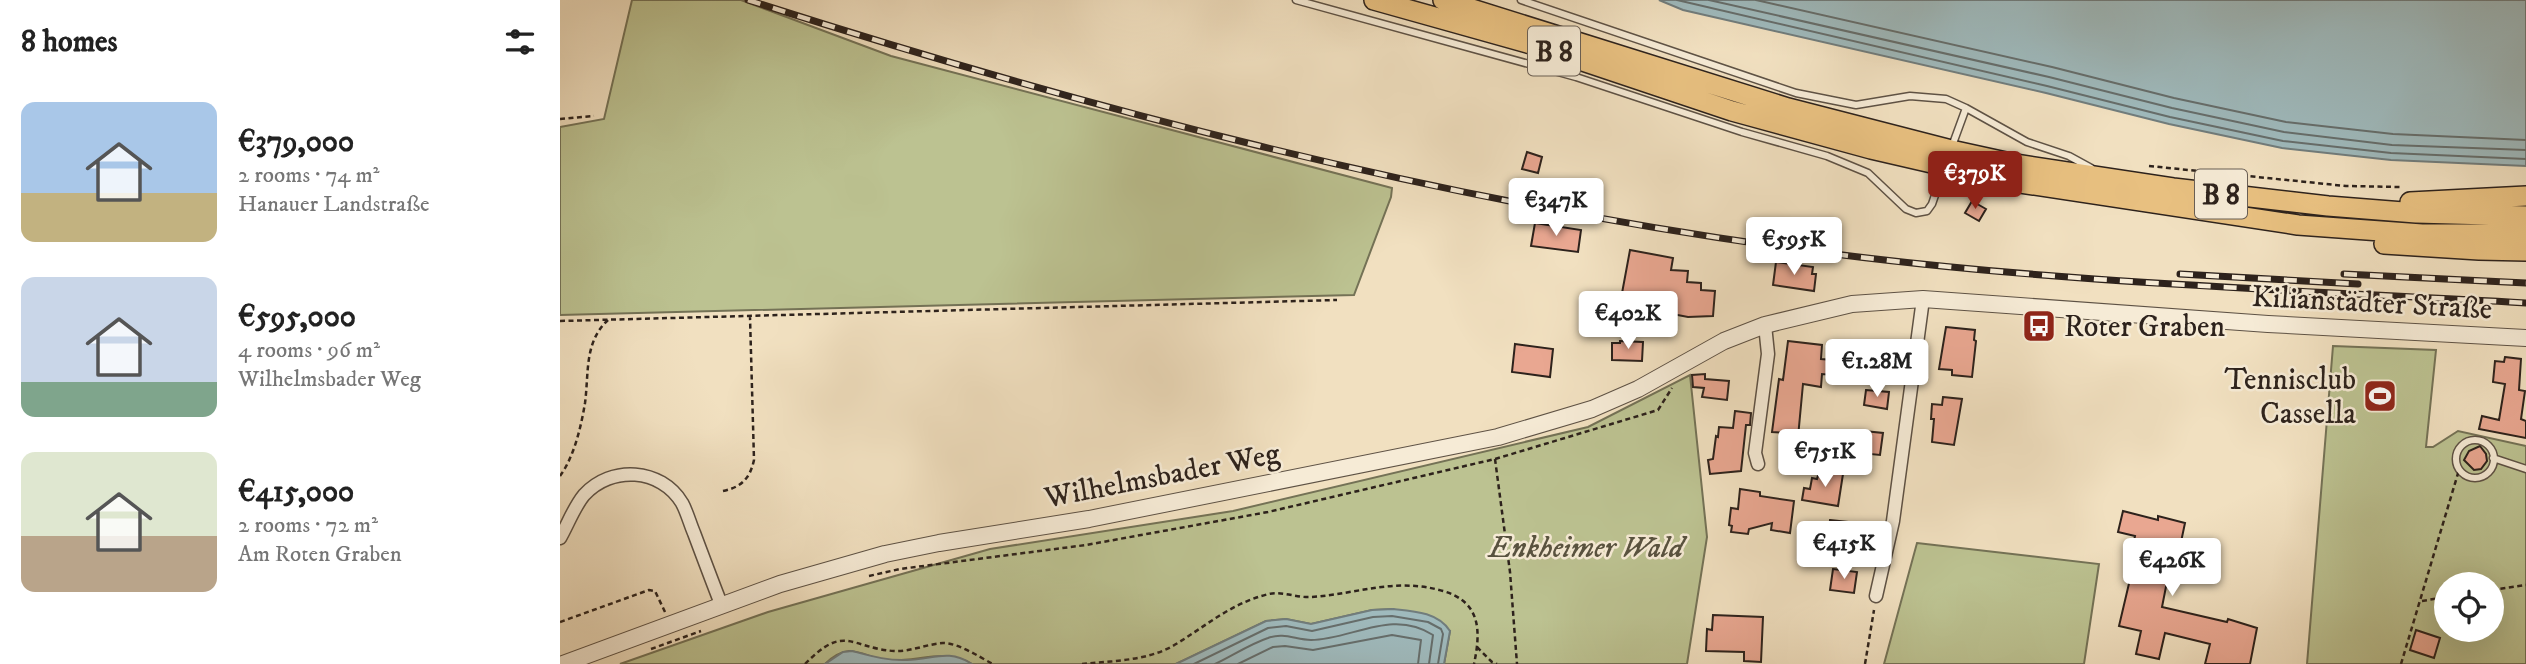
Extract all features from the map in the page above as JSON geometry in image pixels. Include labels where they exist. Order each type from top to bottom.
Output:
[{"type":"main road","name":"B 8","points":[[1374,0],[1538,46],[1732,111],[1948,159],[2082,193],[2298,225],[2421,234],[2526,234]]},
{"type":"main road","name":"B 8","points":[[1443,0],[1948,159],[2015,164],[2113,180],[2328,206],[2416,213],[2526,216]]},
{"type":"main road","points":[[2328,206],[2526,196]]},
{"type":"main road","points":[[2298,225],[2328,235],[2371,243],[2526,251]]},
{"type":"street","name":"Wilhelmsbader Weg","points":[[563,664],[721,604],[885,554],[1089,519],[1498,437],[1592,410],[1638,389],[1724,341],[1765,325],[1852,304],[1923,299]]},
{"type":"street","points":[[1876,596],[1893,521],[1923,299]]},
{"type":"street","name":"Kilianstädter Straße","points":[[1923,299],[2268,324],[2526,338]]},
{"type":"street","points":[[1758,464],[1755,453],[1768,354],[1765,325]]},
{"type":"street","points":[[560,538],[584,495],[602,481],[615,475],[634,473],[654,480],[670,489],[682,503],[721,604]]},
{"type":"lane","points":[[1296,0],[1526,63],[1742,132],[1827,156],[1868,173],[1900,205],[1916,213],[1927,211],[1932,204],[1966,108]]},
{"type":"lane","points":[[1521,0],[1796,93],[1856,105],[1924,96],[1946,99],[2027,142],[2069,156],[2113,180]]},
{"type":"lane","points":[[2475,440],[2485,444],[2493,458],[2493,465],[2484,476],[2470,477],[2459,470],[2456,456],[2460,447],[2475,440]]},
{"type":"lane","points":[[2493,458],[2526,469]]},
{"type":"path","points":[[560,119],[594,116]]},
{"type":"path","points":[[2139,166],[2184,168],[2346,186],[2404,187]]},
{"type":"path","points":[[560,321],[1337,300]]},
{"type":"path","points":[[723,491],[746,481],[754,460],[750,317]]},
{"type":"path","points":[[560,476],[572,453],[584,404],[592,339],[608,320]]},
{"type":"path","points":[[863,578],[900,569],[1086,545],[1255,514],[1496,459],[1658,410],[1676,381]]},
{"type":"path","points":[[1496,459],[1510,572],[1517,664]]},
{"type":"path","points":[[2401,664],[2459,470]]},
{"type":"path","points":[[1082,664],[1138,659],[1170,647],[1221,613],[1272,593],[1309,597],[1391,585],[1421,585],[1453,594],[1465,602],[1475,615],[1479,634],[1474,664]]},
{"type":"path","points":[[2504,588],[2526,585]]},
{"type":"path","points":[[560,622],[649,590],[655,591],[676,641]]},
{"type":"path","points":[[1865,664],[1876,596]]},
{"type":"path","points":[[2422,601],[2434,599]]},
{"type":"path","points":[[805,664],[820,649],[851,639],[897,652],[946,643],[993,664]]},
{"type":"path","points":[[1477,647],[1497,664]]},
{"type":"green space","points":[[632,0],[741,0],[891,56],[1392,188],[1391,197],[1354,295],[560,315],[560,127],[604,119]]},
{"type":"green space","points":[[2333,346],[2436,350],[2426,447],[2433,447],[2458,431],[2526,446],[2526,664],[2307,664]]},
{"type":"green space","name":"Enkheimer Wald","points":[[1690,375],[1707,537],[1687,664],[1444,664],[1450,631],[1393,609],[1372,610],[1311,624],[1286,619],[1266,621],[1176,664],[972,664],[962,659],[941,656],[886,660],[849,651],[825,664],[620,664],[768,612],[990,549],[1233,511],[1588,427]]},
{"type":"green space","points":[[1917,543],[2099,564],[2084,664],[1884,664]]},
{"type":"water","points":[[1659,0],[2526,0],[2526,166],[2391,160],[2282,148],[1683,10]]},
{"type":"water","points":[[1393,609],[1432,616],[1445,625],[1450,631],[1444,664],[1176,664],[1266,621],[1286,619],[1311,624],[1372,610]]},
{"type":"water","points":[[852,651],[900,660],[947,656],[972,664],[825,664],[843,652]]},
{"type":"building","points":[[1527,152],[1542,157],[1538,173],[1522,169]]},
{"type":"building","points":[[1972,201],[1986,209],[1979,221],[1965,213]]},
{"type":"building","points":[[1535,223],[1581,230],[1578,252],[1531,246]]},
{"type":"building","points":[[1630,250],[1673,258],[1671,270],[1688,271],[1687,282],[1701,283],[1701,290],[1715,291],[1713,316],[1688,317],[1620,304]]},
{"type":"building","points":[[1776,262],[1813,267],[1812,274],[1816,274],[1814,291],[1773,285]]},
{"type":"building","points":[[1946,327],[1975,330],[1972,377],[1952,375],[1952,370],[1939,369]]},
{"type":"building","points":[[1788,341],[1822,345],[1821,359],[1845,361],[1844,376],[1822,374],[1821,387],[1803,384],[1797,448],[1784,446],[1786,433],[1772,432],[1779,379],[1783,380]]},
{"type":"building","points":[[1643,342],[1642,361],[1612,360],[1612,343]]},
{"type":"building","points":[[1515,344],[1553,349],[1550,377],[1512,372]]},
{"type":"building","points":[[1872,351],[1893,353],[1892,369],[1871,367]]},
{"type":"building","points":[[2505,357],[2521,359],[2519,390],[2525,391],[2521,419],[2526,421],[2526,438],[2479,429],[2482,416],[2499,420],[2505,384],[2493,382],[2495,361],[2504,362]]},
{"type":"building","points":[[1705,374],[1705,379],[1729,381],[1727,400],[1702,397],[1704,388],[1693,387],[1692,375]]},
{"type":"building","points":[[1866,390],[1889,392],[1887,409],[1864,405]]},
{"type":"building","points":[[1943,397],[1962,399],[1954,445],[1932,442],[1932,404],[1942,405]]},
{"type":"building","points":[[1735,411],[1751,413],[1750,425],[1746,425],[1741,471],[1710,474],[1708,460],[1713,459],[1719,427],[1733,428]]},
{"type":"building","points":[[1854,430],[1883,433],[1880,455],[1861,453],[1860,464],[1845,463],[1847,450],[1851,450]]},
{"type":"building","points":[[2480,446],[2487,461],[2481,469],[2474,470],[2464,460],[2469,451]]},
{"type":"building","points":[[1822,471],[1843,474],[1838,506],[1802,500],[1804,488],[1810,489],[1812,478],[1817,479]]},
{"type":"building","points":[[1740,489],[1760,492],[1760,496],[1794,501],[1790,533],[1771,530],[1772,523],[1749,529],[1748,534],[1731,532],[1731,508],[1738,509]]},
{"type":"building","points":[[2123,511],[2158,520],[2158,516],[2185,523],[2181,542],[2175,541],[2162,607],[2227,622],[2228,619],[2257,628],[2250,664],[2205,664],[2210,644],[2165,633],[2159,659],[2136,654],[2141,631],[2119,626],[2131,575],[2127,574],[2135,536],[2118,532]]},
{"type":"building","points":[[1830,520],[1866,524],[1864,542],[1828,537]]},
{"type":"building","points":[[1833,569],[1857,572],[1854,593],[1830,590]]},
{"type":"building","points":[[1713,615],[1763,617],[1761,662],[1744,661],[1744,652],[1706,651],[1707,629],[1712,630]]},
{"type":"building","points":[[2416,630],[2434,636],[2434,642],[2439,642],[2434,658],[2410,650]]},
{"type":"railway","points":[[748,0],[1003,78],[1260,146],[1389,176],[1650,227],[1782,247],[1967,269],[2153,283],[2526,303]]},
{"type":"railway","points":[[2180,274],[2358,284]]},
{"type":"railway","points":[[2344,274],[2526,283]]},
{"type":"place","name":"Roter Graben","points":[[2039,326]]},
{"type":"place","name":"Tennisclub Cassella","points":[[2380,396]]}]
